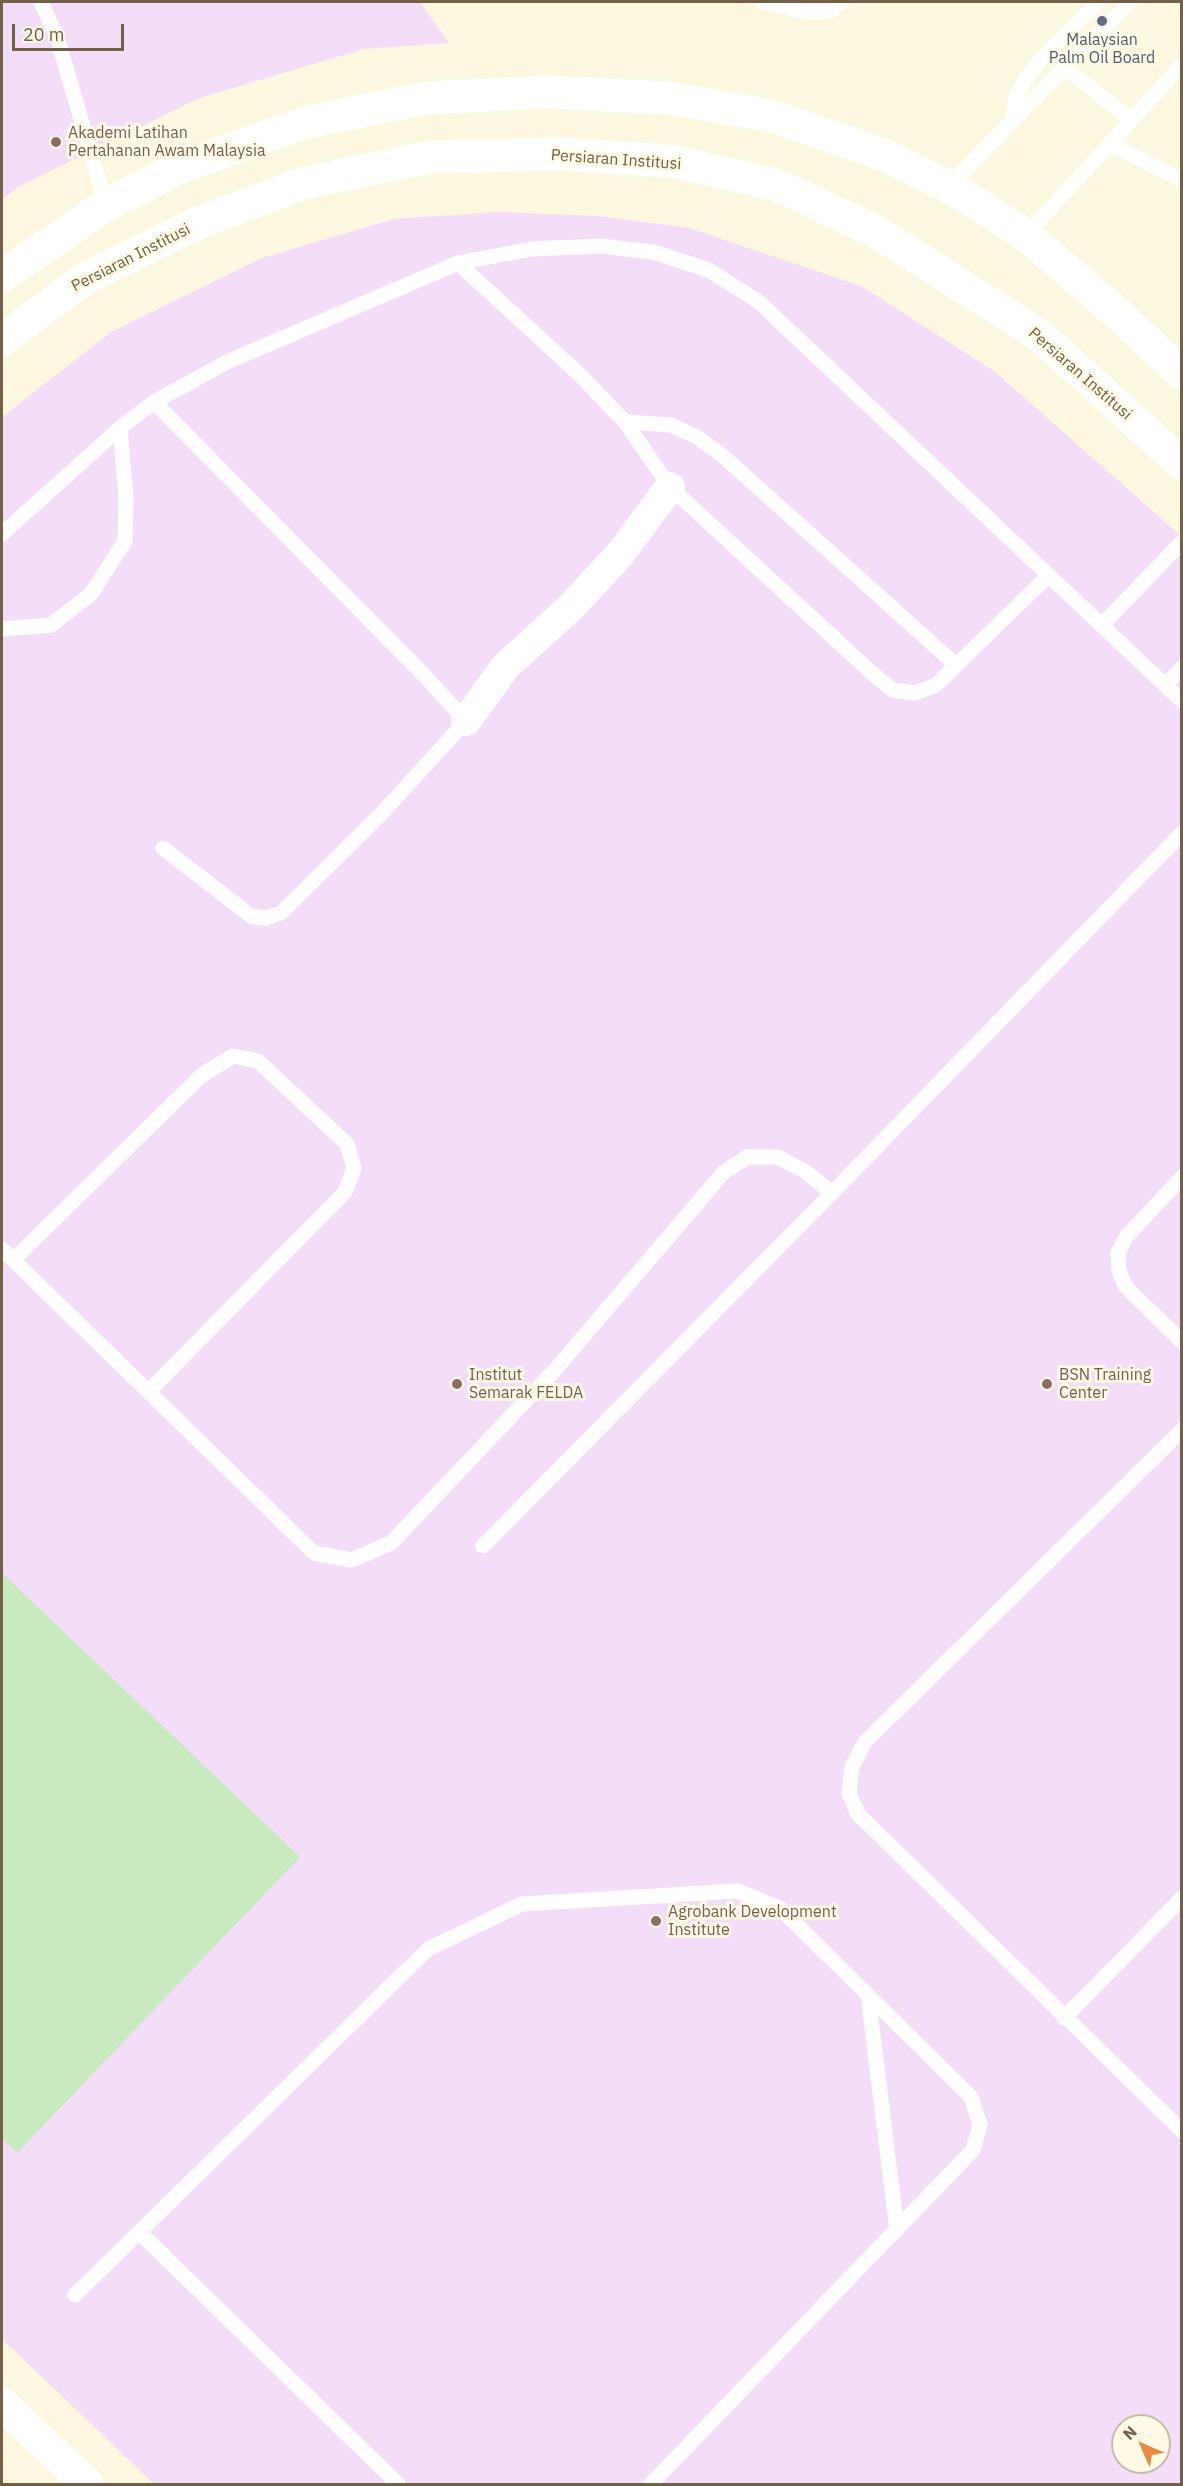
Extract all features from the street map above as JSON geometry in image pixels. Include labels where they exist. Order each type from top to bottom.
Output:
[{"type":"street","points":[[2,276],[106,205],[181,167],[307,122],[426,98],[549,92],[666,98],[772,116],[884,155],[948,186],[1026,235],[1117,313],[1182,374]]},
{"type":"street","name":"Persiaran Institusi","points":[[2,340],[84,279],[198,223],[304,183],[430,157],[558,154],[671,161],[777,185],[877,232],[1039,335],[1182,464]]},
{"type":"street","points":[[466,721],[505,667],[572,606],[620,554],[670,487]]},
{"type":"street","points":[[2,2404],[87,2484]]},
{"type":"lane","points":[[41,2],[57,38],[106,205]]},
{"type":"lane","points":[[762,2],[806,12],[829,12],[843,2]]},
{"type":"lane","points":[[1013,121],[1016,97],[1026,78],[1044,56],[1098,2]]},
{"type":"lane","points":[[948,186],[1130,2]]},
{"type":"lane","points":[[1066,68],[1131,120]]},
{"type":"lane","points":[[1026,235],[1181,69]]},
{"type":"lane","points":[[1110,144],[1182,180]]},
{"type":"lane","points":[[2,534],[120,428],[154,402],[227,362],[458,263],[532,249],[601,246],[653,252],[709,270],[759,302],[1182,701]]},
{"type":"lane","points":[[458,263],[580,375],[626,422],[670,487],[893,690],[915,693],[936,685],[1048,576]]},
{"type":"lane","points":[[154,402],[421,672],[466,721],[382,813],[281,913],[266,918],[251,916],[163,848]]},
{"type":"lane","points":[[626,422],[671,425],[695,436],[723,456],[956,665]]},
{"type":"lane","points":[[2,629],[51,625],[91,594],[125,541],[126,498],[120,428]]},
{"type":"lane","points":[[1102,625],[1182,542]]},
{"type":"lane","points":[[1166,684],[1182,668]]},
{"type":"lane","points":[[483,1546],[832,1193],[1182,833]]},
{"type":"lane","points":[[149,1391],[345,1192],[354,1168],[347,1144],[258,1060],[233,1056],[202,1075],[7,1255],[314,1553],[352,1560],[391,1543],[554,1371],[724,1172],[747,1157],[778,1157],[806,1172],[832,1193]]},
{"type":"lane","points":[[1182,1178],[1126,1237],[1118,1253],[1119,1271],[1126,1287],[1182,1342]]},
{"type":"lane","points":[[1182,1431],[865,1742],[852,1767],[849,1793],[858,1814],[1182,2132]]},
{"type":"lane","points":[[75,2295],[428,1949],[522,1904],[738,1891],[781,1909],[971,2097],[980,2125],[973,2150],[651,2484]]},
{"type":"lane","points":[[1064,2018],[1182,1898]]},
{"type":"lane","points":[[868,1995],[897,2230]]},
{"type":"lane","points":[[140,2232],[398,2484]]},
{"type":"shaded area","name":"Akademi Latihan Pertahanan Awam Malaysia","points":[[2,2],[420,2],[449,43],[364,49],[199,98],[20,186],[2,200]]},
{"type":"shaded area","name":"Institut Semarak FELDA","points":[[500,212],[598,216],[689,228],[861,286],[994,371],[1181,536],[1181,2484],[154,2484],[2,2339],[2,417],[111,332],[262,258],[394,219]]},
{"type":"green space","points":[[2,1573],[300,1857],[17,2153],[2,2138]]},
{"type":"place","name":"Malaysian Palm Oil Board","points":[[1102,21]]},
{"type":"place","name":"Akademi Latihan Pertahanan Awam Malaysia","points":[[56,142]]},
{"type":"place","name":"Institut Semarak FELDA","points":[[457,1384]]},
{"type":"place","name":"BSN Training Center","points":[[1047,1384]]},
{"type":"place","name":"Agrobank Development Institute","points":[[656,1921]]}]
